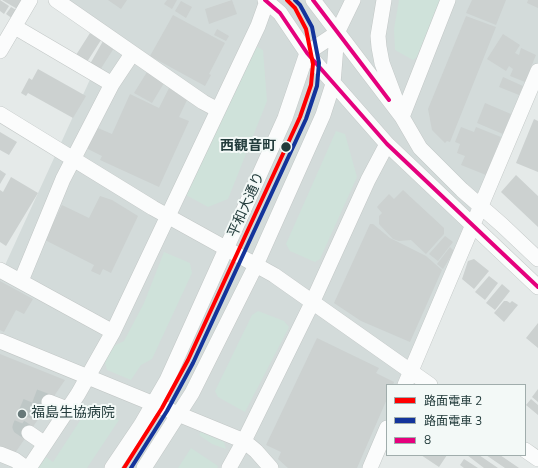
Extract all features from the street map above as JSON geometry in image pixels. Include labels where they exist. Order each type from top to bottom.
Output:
[{"type":"street","points":[[0,51],[30,0]]},
{"type":"street","points":[[56,0],[132,54],[203,102],[218,110]]},
{"type":"street","points":[[313,0],[402,117],[420,148],[480,208],[502,224],[538,259]]},
{"type":"street","points":[[144,468],[192,393],[256,264],[323,115],[333,84],[337,33],[353,0]]},
{"type":"street","points":[[384,0],[378,36],[378,47],[382,63],[402,117]]},
{"type":"street","points":[[402,117],[448,0]]},
{"type":"street","points":[[29,468],[67,409],[113,332],[258,26],[266,1],[280,14],[307,54],[388,144],[538,287]]},
{"type":"street","points":[[15,27],[112,84]]},
{"type":"street","points":[[307,54],[337,33]]},
{"type":"street","points":[[21,281],[74,158],[112,84],[132,54]]},
{"type":"street","name":"平和大通り","points":[[112,468],[167,380],[285,118],[307,54]]},
{"type":"street","points":[[408,378],[480,208],[532,102],[538,71]]},
{"type":"street","points":[[0,114],[226,250],[256,264],[274,275],[408,378],[427,384]]},
{"type":"street","points":[[229,468],[244,441],[312,303],[368,180],[388,144]]},
{"type":"street","points":[[0,270],[113,332]]},
{"type":"street","points":[[0,341],[244,441],[256,451],[271,468]]},
{"type":"street","points":[[50,402],[67,409]]},
{"type":"street","points":[[370,468],[386,430]]},
{"type":"street","points":[[29,433],[45,444]]},
{"type":"street","points":[[526,451],[538,459]]},
{"type":"street","points":[[0,454],[15,460],[26,468]]},
{"type":"street","points":[[535,468],[538,464]]},
{"type":"shaded area","points":[[54,0],[538,0],[538,65],[406,384],[386,384],[386,432],[371,468],[0,468],[0,276],[109,38]]},
{"type":"shaded area","points":[[399,0],[440,0],[417,57],[413,60],[395,50],[394,29]]},
{"type":"shaded area","points":[[254,45],[263,50],[267,101],[228,199],[208,207],[186,195]]},
{"type":"shaded area","points":[[336,131],[345,134],[357,177],[320,259],[315,262],[290,251],[286,244]]},
{"type":"shaded area","points":[[164,252],[190,263],[192,273],[152,359],[141,365],[131,380],[107,370],[104,360],[110,348],[124,341],[144,303]]},
{"type":"shaded area","points":[[258,311],[284,321],[289,327],[245,412],[218,397],[215,391],[252,315]]},
{"type":"shaded area","points":[[97,404],[114,414],[113,416],[119,420],[87,468],[38,468],[43,455],[53,462],[83,416],[73,409],[80,406]]},
{"type":"shaded area","points":[[201,432],[224,442],[226,449],[212,444],[199,435]]},
{"type":"shaded area","points":[[191,448],[218,466],[217,468],[178,468]]},
{"type":"building","points":[[0,0],[9,6],[4,14],[0,11]]},
{"type":"building","points":[[2,0],[25,0],[19,10]]},
{"type":"building","points":[[108,0],[127,0],[121,9]]},
{"type":"building","points":[[167,0],[177,0],[172,9],[164,4]]},
{"type":"building","points":[[232,0],[237,14],[209,24],[205,9]]},
{"type":"building","points":[[472,0],[506,0],[496,25],[466,13]]},
{"type":"building","points":[[528,0],[538,0],[538,8],[527,3]]},
{"type":"building","points":[[181,1],[192,7],[186,18],[175,11]]},
{"type":"building","points":[[11,7],[18,11],[13,19],[6,14]]},
{"type":"building","points":[[173,15],[225,43],[209,74],[211,75],[205,86],[150,56]]},
{"type":"building","points":[[466,16],[496,27],[450,142],[447,141],[445,143],[432,130],[428,109]]},
{"type":"building","points":[[217,29],[229,36],[226,41],[214,35]]},
{"type":"building","points":[[90,33],[101,40],[87,62],[76,55]]},
{"type":"building","points":[[503,34],[520,45],[515,53],[519,55],[521,48],[536,55],[525,82],[510,76],[513,69],[509,66],[506,71],[487,59]]},
{"type":"building","points":[[103,41],[114,48],[100,70],[90,64]]},
{"type":"building","points":[[38,69],[86,96],[73,118],[28,93],[26,96],[21,93],[29,78],[32,80]]},
{"type":"building","points":[[147,72],[164,83],[152,103],[134,93]]},
{"type":"building","points":[[503,77],[523,86],[519,95],[499,87]]},
{"type":"building","points":[[169,88],[187,100],[179,117],[189,121],[159,187],[100,160],[102,156],[86,148],[98,128],[112,134],[130,94],[159,108]]},
{"type":"building","points":[[485,103],[511,114],[503,134],[477,123]]},
{"type":"building","points":[[534,119],[538,121],[538,172],[516,163]]},
{"type":"building","points":[[461,127],[474,132],[476,127],[501,137],[486,175],[461,165],[465,156],[457,153],[460,144],[455,142]]},
{"type":"building","points":[[0,132],[17,142],[9,155],[0,150]]},
{"type":"building","points":[[0,170],[6,174],[0,184]]},
{"type":"building","points":[[516,175],[538,196],[538,227],[501,192]]},
{"type":"building","points":[[11,177],[38,193],[6,246],[0,242],[0,190],[3,192]]},
{"type":"building","points":[[403,190],[444,228],[444,234],[426,254],[411,240],[399,241],[393,239],[379,224],[379,216],[382,213],[377,207],[389,194],[394,199]]},
{"type":"building","points":[[100,196],[112,200],[138,216],[111,273],[103,269],[100,275],[91,271],[94,265],[45,240],[62,205],[89,218]]},
{"type":"building","points":[[370,224],[373,224],[390,238],[426,256],[442,270],[410,342],[361,321],[334,303]]},
{"type":"building","points":[[445,236],[453,242],[438,261],[429,254]]},
{"type":"building","points":[[450,247],[454,251],[443,269],[437,264]]},
{"type":"building","points":[[474,259],[489,271],[474,289],[462,279],[468,261]]},
{"type":"building","points":[[489,276],[498,283],[485,300],[475,292]]},
{"type":"building","points":[[0,281],[33,299],[24,314],[16,310],[4,332],[0,330]]},
{"type":"building","points":[[502,284],[510,291],[495,310],[486,303]]},
{"type":"building","points":[[504,301],[510,303],[512,301],[518,305],[504,322],[494,313]]},
{"type":"building","points":[[538,323],[538,348],[526,338]]},
{"type":"building","points":[[317,338],[379,368],[376,373],[394,382],[393,384],[386,384],[386,401],[357,468],[288,468],[278,459],[281,452],[266,445]]},
{"type":"building","name":"福島生協病院","points":[[0,354],[65,380],[15,453],[0,447]]},
{"type":"building","points":[[538,389],[538,402],[532,397]]},
{"type":"building","points":[[531,399],[538,405],[538,415],[526,405]]},
{"type":"building","points":[[422,456],[446,456],[439,467]]},
{"type":"building","points":[[468,456],[480,456],[498,468],[484,468]]},
{"type":"building","points":[[487,456],[501,456],[519,468],[505,468]]},
{"type":"building","points":[[464,459],[478,468],[464,468],[460,465]]},
{"type":"tunnel","points":[[29,433],[20,427],[33,396],[49,402]]},
{"type":"tram line","name":"2","points":[[124,468],[162,408],[188,360],[300,117],[311,85],[313,64],[306,29],[295,8],[287,0]]},
{"type":"tram line","name":"3","points":[[131,468],[167,411],[193,363],[306,119],[317,86],[319,63],[312,27],[300,5],[295,0]]},
{"type":"transit line","name":"8","points":[[265,0],[280,13],[307,53],[387,144],[538,287]]},
{"type":"transit line","name":"8","points":[[313,0],[389,100]]},
{"type":"place","name":"西観音町","points":[[286,147]]},
{"type":"place","name":"福島生協病院","points":[[22,414]]}]
